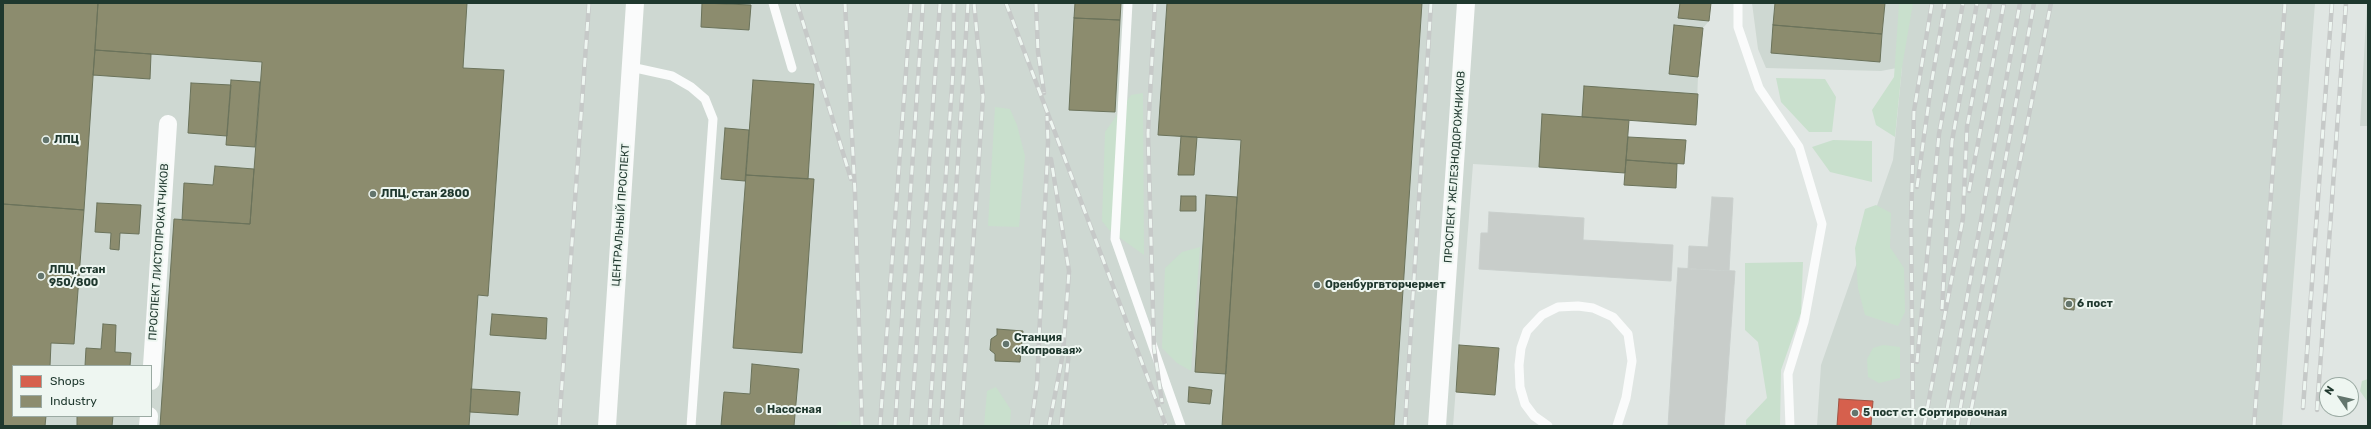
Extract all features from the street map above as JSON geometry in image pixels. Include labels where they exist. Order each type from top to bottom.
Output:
[{"type":"street","name":"ЦЕНТРАЛЬНЫЙ ПРОСПЕКТ","points":[[607,426],[635,3]]},
{"type":"street","name":"ПРОСПЕКТ ЖЕЛЕЗНОДОРОЖНИКОВ","points":[[1437,426],[1466,3]]},
{"type":"street","name":"ПРОСПЕКТ ЛИСТОПРОКАТЧИКОВ","points":[[152,366],[168,124]]},
{"type":"lane","points":[[773,3],[792,68]]},
{"type":"lane","points":[[1128,3],[1115,239],[1182,426]]},
{"type":"lane","points":[[1738,3],[1738,27],[1759,88],[1799,147],[1822,224],[1804,322],[1788,374],[1790,426]]},
{"type":"lane","points":[[631,68],[672,76],[692,87],[705,99],[713,119],[691,426]]},
{"type":"lane","points":[[1548,426],[1534,416],[1525,404],[1520,387],[1519,365],[1521,348],[1527,331],[1542,315],[1558,307],[1578,306],[1594,308],[1613,317],[1628,334],[1632,361],[1626,398],[1617,426]]},
{"type":"shaded area","points":[[3,3],[1711,3],[1709,21],[1703,28],[1698,77],[1696,125],[1629,120],[1625,173],[1473,164],[1453,426],[3,426]]},
{"type":"shaded area","points":[[1752,3],[2315,3],[2282,426],[1817,426],[1821,365],[1893,160],[1902,67],[1881,71],[1766,68],[1758,49]]},
{"type":"shaded area","points":[[2367,3],[2368,126],[2360,126]]},
{"type":"green space","points":[[1899,3],[1913,3],[1902,67],[1895,137],[1876,125],[1872,110],[1894,77]]},
{"type":"green space","points":[[1776,78],[1825,79],[1836,97],[1832,132],[1809,132],[1781,102]]},
{"type":"green space","points":[[1143,93],[1144,255],[1109,230],[1102,221],[1105,132],[1131,95]]},
{"type":"green space","points":[[995,107],[1010,109],[1017,125],[1025,156],[1019,227],[988,226]]},
{"type":"green space","points":[[1833,140],[1872,141],[1872,182],[1830,172],[1812,147]]},
{"type":"green space","points":[[1876,205],[1891,213],[1890,247],[1904,268],[1905,312],[1898,326],[1865,315],[1858,288],[1855,248],[1865,209]]},
{"type":"green space","points":[[1200,247],[1191,371],[1177,363],[1162,348],[1165,268],[1182,252]]},
{"type":"green space","points":[[1803,262],[1801,313],[1781,370],[1780,426],[1746,426],[1746,420],[1767,398],[1758,342],[1745,330],[1745,263]]},
{"type":"green space","points":[[1883,345],[1900,347],[1900,378],[1879,383],[1868,377],[1867,359],[1873,348]]},
{"type":"green space","points":[[2368,379],[2367,401],[2360,391],[2362,381]]},
{"type":"green space","points":[[996,387],[1011,410],[1010,426],[984,426],[987,391]]},
{"type":"green space","points":[[851,421],[852,426],[835,426],[839,422]]},
{"type":"building: Shops","name":"5 пост ст. Сортировочная","points":[[1839,399],[1873,401],[1871,426],[1837,426]]},
{"type":"building: Industry","name":"ЛПЦ","points":[[3,3],[98,3],[84,210],[3,204]]},
{"type":"building: Industry","name":"ЛПЦ, стан 2800","points":[[98,3],[467,3],[463,68],[504,70],[488,296],[478,295],[469,426],[160,426],[174,219],[250,224],[262,62],[95,50]]},
{"type":"building: Industry","points":[[702,3],[751,5],[749,30],[701,27]]},
{"type":"building: Industry","points":[[1075,3],[1121,3],[1120,20],[1074,18]]},
{"type":"building: Industry","name":"Оренбургвторчермет","points":[[1167,3],[1422,3],[1394,426],[1222,426],[1241,140],[1158,135]]},
{"type":"building: Industry","points":[[1680,3],[1711,3],[1709,21],[1678,18]]},
{"type":"building: Industry","points":[[1775,3],[1885,3],[1882,34],[1773,25]]},
{"type":"building: Industry","points":[[1074,18],[1120,20],[1115,112],[1069,110]]},
{"type":"building: Industry","points":[[1674,25],[1703,28],[1698,77],[1669,74]]},
{"type":"building: Industry","points":[[1773,25],[1882,34],[1880,62],[1771,53]]},
{"type":"building: Industry","points":[[95,50],[151,54],[150,79],[93,75]]},
{"type":"building: Industry","points":[[231,80],[260,82],[255,147],[226,145]]},
{"type":"building: Industry","points":[[753,80],[814,84],[808,179],[746,175]]},
{"type":"building: Industry","points":[[191,83],[231,85],[227,136],[188,133]]},
{"type":"building: Industry","points":[[1584,86],[1698,94],[1696,125],[1582,117]]},
{"type":"building: Industry","points":[[1542,114],[1629,120],[1625,173],[1539,167]]},
{"type":"building: Industry","points":[[725,128],[749,130],[745,181],[721,179]]},
{"type":"building: Industry","points":[[1181,136],[1197,137],[1194,175],[1178,175]]},
{"type":"building: Industry","points":[[1628,137],[1686,140],[1684,164],[1626,160]]},
{"type":"building: Industry","points":[[1626,160],[1677,164],[1676,188],[1624,185]]},
{"type":"building: Industry","points":[[215,166],[254,169],[250,224],[182,220],[184,183],[213,185]]},
{"type":"building: Industry","points":[[746,175],[814,179],[802,353],[733,348]]},
{"type":"building: Industry","points":[[1206,195],[1237,197],[1226,374],[1195,372]]},
{"type":"building: Industry","points":[[1181,196],[1196,196],[1196,211],[1180,211]]},
{"type":"building: Industry","points":[[97,203],[141,205],[139,234],[120,233],[119,250],[110,249],[111,233],[95,232]]},
{"type":"building: Industry","name":"ЛПЦ, стан 950/800","points":[[3,204],[84,210],[74,344],[51,343],[50,365],[12,365],[12,417],[46,417],[45,426],[3,426]]},
{"type":"building: Industry","name":"6 пост","points":[[2064,298],[2075,299],[2074,310],[2064,309]]},
{"type":"building: Industry","points":[[492,314],[547,318],[546,339],[490,335]]},
{"type":"building: Industry","points":[[103,324],[116,325],[115,352],[131,353],[130,365],[85,365],[86,348],[101,349]]},
{"type":"building: Industry","name":"Станция «Копровая»","points":[[997,329],[1023,331],[1020,362],[995,361],[995,354],[990,350],[991,339],[997,335]]},
{"type":"building: Industry","points":[[1459,345],[1499,348],[1495,395],[1456,392]]},
{"type":"building: Industry","name":"Насосная","points":[[752,364],[799,369],[794,426],[721,426],[724,392],[750,394]]},
{"type":"building: Industry","points":[[1189,387],[1212,390],[1210,404],[1188,402]]},
{"type":"building: Industry","points":[[471,389],[520,392],[518,415],[470,412]]},
{"type":"building: Industry","points":[[77,417],[113,417],[112,426],[77,426]]},
{"type":"building: Other","points":[[1712,197],[1733,198],[1729,271],[1688,269],[1689,246],[1708,247]]},
{"type":"building: Other","points":[[1489,212],[1584,218],[1583,240],[1673,245],[1671,281],[1479,269],[1481,233],[1488,233]]},
{"type":"building: Other","points":[[1678,268],[1735,271],[1724,426],[1668,426]]},
{"type":"railway","points":[[559,426],[589,3]]},
{"type":"railway","points":[[797,3],[851,179]]},
{"type":"railway","points":[[845,3],[855,193],[862,426]]},
{"type":"railway","points":[[880,426],[911,3]]},
{"type":"railway","points":[[895,426],[923,3]]},
{"type":"railway","points":[[911,426],[940,3]]},
{"type":"railway","points":[[929,426],[953,71],[954,3]]},
{"type":"railway","points":[[941,426],[968,3]]},
{"type":"railway","points":[[961,426],[983,97],[974,3]]},
{"type":"railway","points":[[1006,3],[1166,426]]},
{"type":"railway","points":[[1036,3],[1038,52],[1044,93]]},
{"type":"railway","points":[[1155,3],[1148,133],[1154,348],[1162,402]]},
{"type":"railway","points":[[1405,426],[1431,3]]},
{"type":"railway","points":[[1913,426],[1911,224],[1914,111],[1932,3]]},
{"type":"railway","points":[[1917,187],[1931,86],[1945,3]]},
{"type":"railway","points":[[1917,362],[1939,134],[1963,3]]},
{"type":"railway","points":[[1942,309],[1952,141],[1977,3]]},
{"type":"railway","points":[[1924,426],[1963,218],[1967,127],[1990,3]]},
{"type":"railway","points":[[1969,191],[2004,3]]},
{"type":"railway","points":[[1944,426],[2020,3]]},
{"type":"railway","points":[[1957,426],[2034,3]]},
{"type":"railway","points":[[1968,426],[2051,3]]},
{"type":"railway","points":[[2254,426],[2285,3]]},
{"type":"railway","points":[[2303,408],[2332,3]]},
{"type":"railway","points":[[2317,410],[2346,3]]},
{"type":"railway","points":[[1031,426],[1037,384],[1048,142],[1047,116]]},
{"type":"railway","points":[[1049,426],[1063,353],[1069,271],[1051,159]]},
{"type":"railway","points":[[1061,426],[1069,352]]},
{"type":"place","name":"ЛПЦ","points":[[46,140]]},
{"type":"place","name":"ЛПЦ, стан 2800","points":[[373,194]]},
{"type":"place","name":"ЛПЦ, стан 950/800","points":[[41,276]]},
{"type":"place","name":"Оренбургвторчермет","points":[[1317,285]]},
{"type":"place","name":"6 пост","points":[[2069,304]]},
{"type":"place","name":"Станция «Копровая»","points":[[1006,344]]},
{"type":"place","name":"Насосная","points":[[759,410]]},
{"type":"place","name":"5 пост ст. Сортировочная","points":[[1855,413]]}]
